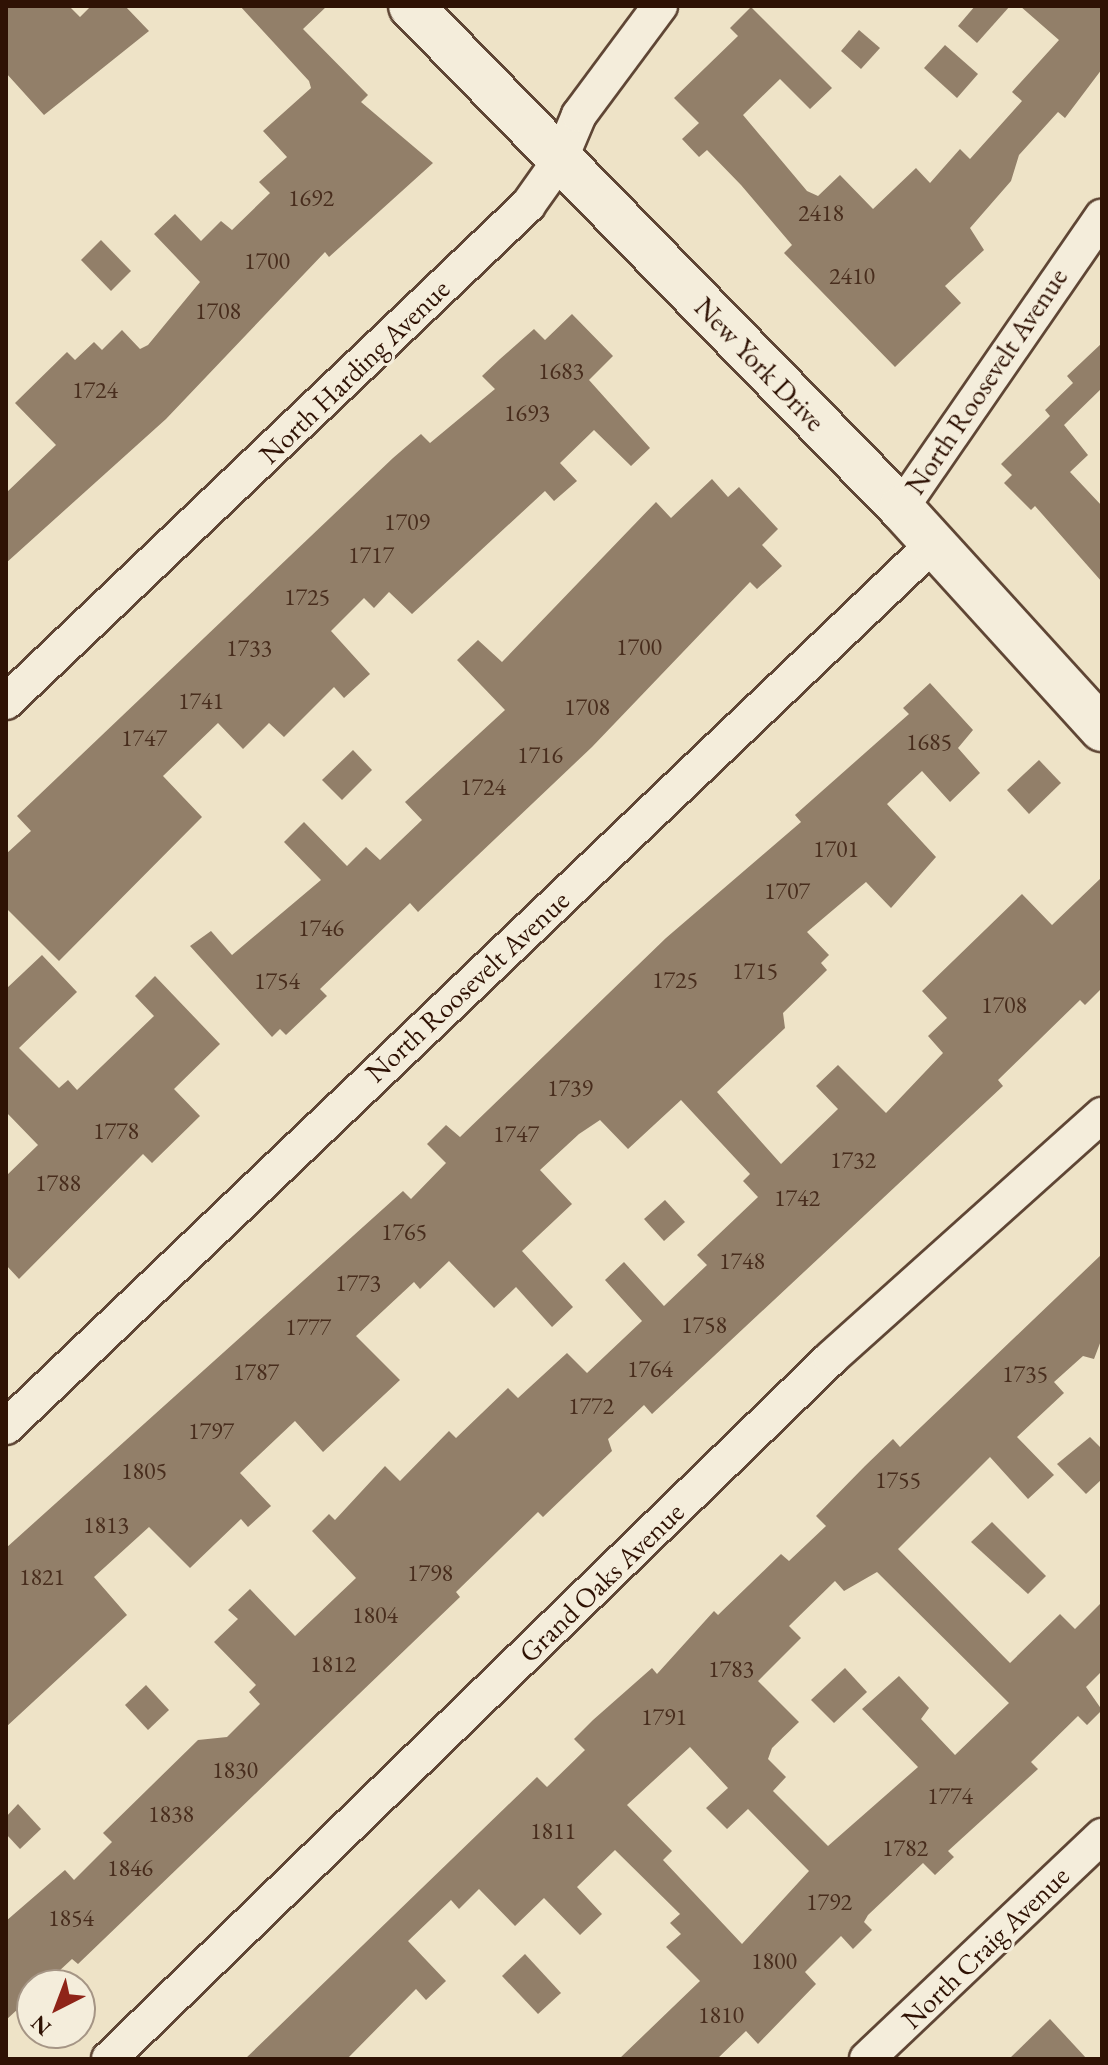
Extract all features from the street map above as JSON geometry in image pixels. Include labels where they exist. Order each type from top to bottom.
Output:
[{"type":"street","name":"New York Drive","points":[[411,6],[901,508],[930,547],[1102,729]]},
{"type":"street","name":"North Harding Avenue","points":[[6,702],[528,205],[560,160],[579,115],[660,6]]},
{"type":"street","name":"North Roosevelt Avenue","points":[[901,508],[1102,217]]},
{"type":"street","name":"North Roosevelt Avenue","points":[[6,1427],[930,547]]},
{"type":"street","name":"Grand Oaks Avenue","points":[[109,2059],[831,1358],[1102,1115]]},
{"type":"street","name":"North Craig Avenue","points":[[867,2059],[1102,1836]]},
{"type":"building","points":[[6,6],[69,6],[80,17],[91,6],[125,6],[149,31],[44,115],[6,73]]},
{"type":"building","points":[[240,6],[327,6],[303,29],[368,95],[361,102],[433,163],[329,257],[325,252],[166,419],[6,563],[6,493],[56,445],[15,403],[67,352],[75,360],[94,342],[102,350],[122,330],[140,349],[148,345],[200,282],[154,234],[175,214],[201,241],[221,221],[232,230],[270,193],[259,182],[287,157],[263,131],[311,88],[309,81]]},
{"type":"building","points":[[975,6],[1010,6],[977,43],[958,26]]},
{"type":"building","points":[[1020,6],[1102,6],[1102,69],[1065,118],[1058,112],[1019,155],[1011,181],[970,228],[984,250],[945,286],[961,303],[895,367],[784,253],[792,245],[741,185],[707,150],[699,157],[682,139],[699,123],[674,98],[738,36],[730,28],[751,7],[832,88],[810,109],[780,79],[743,115],[807,191],[818,196],[840,175],[873,209],[916,168],[930,183],[960,149],[970,159],[1022,101],[1012,92],[1059,40]]},
{"type":"building","points":[[859,30],[880,48],[861,69],[841,51]]},
{"type":"building","points":[[945,45],[978,74],[957,98],[924,68]]},
{"type":"building","points":[[101,240],[131,271],[111,291],[81,260]]},
{"type":"building","points":[[572,314],[613,356],[589,380],[650,448],[631,466],[594,430],[560,463],[577,481],[554,501],[545,491],[412,614],[389,592],[374,608],[364,598],[331,631],[370,674],[344,698],[334,687],[284,737],[269,723],[243,749],[218,723],[163,776],[202,817],[59,961],[6,908],[6,854],[31,831],[17,816],[393,458],[421,434],[430,443],[495,389],[482,376],[500,359],[534,329],[545,340]]},
{"type":"building","points":[[1102,343],[1102,388],[1064,425],[1088,455],[1070,472],[1102,506],[1102,582],[1035,506],[1031,510],[1004,483],[1012,475],[1001,464],[1050,416],[1045,410],[1073,383],[1067,376]]},
{"type":"building","points":[[712,479],[728,497],[739,487],[778,529],[762,545],[782,566],[757,589],[750,582],[592,747],[418,912],[410,903],[320,989],[327,996],[286,1035],[280,1029],[272,1037],[190,946],[211,931],[232,955],[321,880],[284,842],[304,822],[347,866],[366,847],[380,860],[422,820],[405,802],[505,710],[457,660],[478,640],[502,662],[656,502],[671,518]]},
{"type":"building","points":[[930,683],[973,730],[958,748],[980,773],[950,802],[922,771],[887,804],[936,857],[891,908],[866,882],[807,932],[829,955],[821,963],[827,970],[783,1013],[785,1028],[717,1092],[781,1164],[838,1109],[816,1086],[838,1065],[886,1113],[943,1053],[928,1036],[947,1018],[922,991],[1022,894],[1052,925],[1102,877],[1102,988],[1085,1005],[1080,1000],[998,1080],[1003,1086],[652,1414],[644,1405],[608,1439],[612,1451],[543,1517],[538,1512],[456,1592],[460,1597],[78,1964],[72,1959],[61,1969],[16,1969],[16,2011],[6,2020],[6,1921],[65,1870],[74,1880],[112,1842],[103,1833],[198,1740],[227,1737],[260,1704],[249,1692],[256,1685],[214,1642],[238,1619],[228,1610],[250,1589],[295,1636],[356,1578],[312,1531],[329,1514],[335,1520],[385,1466],[400,1481],[449,1431],[456,1438],[508,1388],[518,1398],[567,1353],[587,1373],[642,1321],[605,1280],[624,1262],[664,1306],[707,1265],[697,1255],[758,1197],[743,1181],[750,1174],[681,1100],[628,1149],[600,1120],[579,1134],[540,1170],[572,1204],[522,1251],[573,1307],[552,1327],[516,1287],[494,1308],[449,1261],[420,1289],[414,1282],[356,1336],[400,1380],[323,1452],[295,1421],[240,1473],[271,1506],[248,1527],[241,1519],[190,1568],[149,1527],[94,1577],[127,1615],[6,1727],[6,1548],[403,1191],[411,1199],[446,1163],[427,1144],[446,1125],[460,1137],[666,938],[801,822],[795,815],[909,714],[903,708]]},
{"type":"building","points":[[353,750],[372,770],[342,800],[322,780]]},
{"type":"building","points":[[1039,760],[1061,783],[1029,814],[1007,790]]},
{"type":"building","points":[[42,955],[77,992],[19,1048],[59,1088],[68,1080],[77,1090],[154,1016],[135,996],[155,976],[220,1044],[174,1089],[200,1116],[152,1163],[143,1154],[19,1279],[6,1265],[6,1176],[38,1145],[6,1112],[6,989]]},
{"type":"building","points":[[665,1200],[685,1222],[664,1241],[644,1219]]},
{"type":"building","points":[[1102,1254],[1102,1338],[1094,1359],[1083,1356],[1054,1382],[1064,1393],[1017,1437],[1054,1475],[1028,1499],[990,1457],[898,1549],[1010,1663],[1060,1614],[1075,1629],[1102,1602],[1102,1671],[1086,1687],[1102,1710],[1087,1725],[1078,1716],[1031,1762],[1038,1769],[948,1851],[954,1857],[935,1875],[923,1863],[868,1915],[864,1922],[872,1930],[853,1949],[841,1936],[805,1972],[816,1984],[758,2044],[746,2031],[717,2059],[619,2059],[700,1981],[666,1947],[681,1934],[670,1923],[680,1914],[615,1850],[577,1887],[602,1914],[580,1935],[544,1898],[515,1926],[479,1889],[459,1909],[451,1900],[408,1941],[446,1981],[426,2000],[416,1989],[347,2059],[245,2059],[537,1777],[547,1787],[585,1750],[574,1739],[593,1720],[652,1668],[657,1674],[714,1611],[718,1615],[781,1554],[789,1561],[826,1526],[816,1516],[893,1439],[900,1447]],"holes":[[[877,1572],[1009,1703],[955,1755],[921,1719],[929,1708],[899,1676],[862,1709],[918,1767],[828,1846],[773,1791],[786,1777],[768,1759],[772,1748],[799,1722],[758,1681],[801,1638],[789,1626],[835,1581],[844,1591]],[[690,1747],[728,1788],[706,1808],[727,1829],[748,1809],[809,1871],[742,1944],[663,1860],[672,1851],[627,1805]]]},
{"type":"building","points":[[1090,1437],[1102,1449],[1102,1479],[1086,1494],[1057,1464]]},
{"type":"building","points":[[992,1522],[1046,1576],[1028,1594],[971,1542]]},
{"type":"building","points":[[845,1668],[867,1692],[834,1723],[811,1700]]},
{"type":"building","points":[[146,1685],[169,1710],[148,1730],[125,1705]]},
{"type":"building","points":[[18,1804],[41,1829],[20,1849],[6,1834],[6,1817]]},
{"type":"building","points":[[525,1954],[561,1993],[538,2014],[502,1976]]},
{"type":"building","points":[[1050,2019],[1087,2059],[1009,2059]]}]
